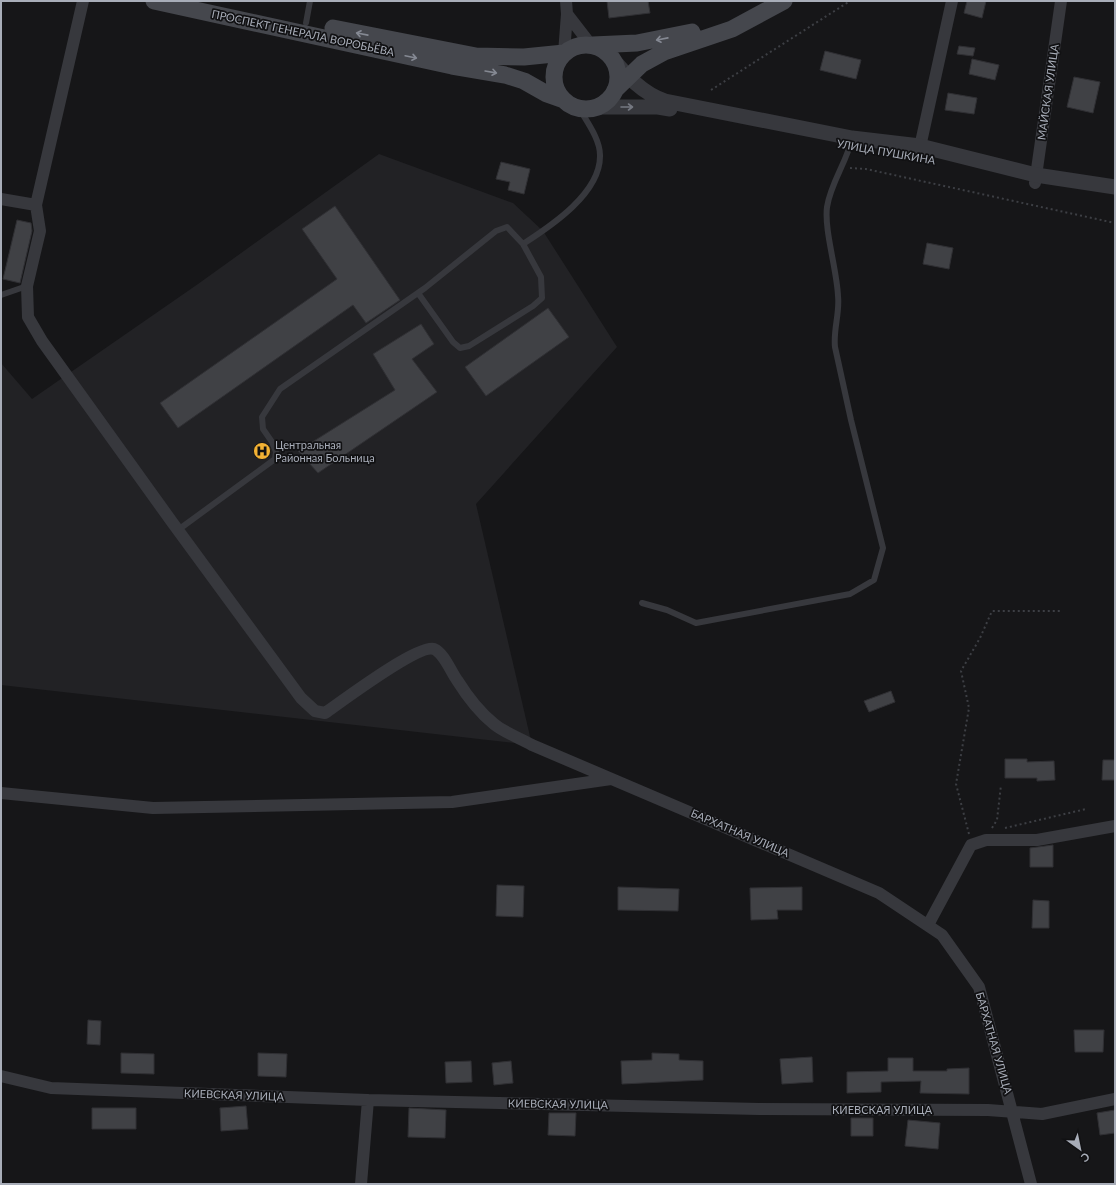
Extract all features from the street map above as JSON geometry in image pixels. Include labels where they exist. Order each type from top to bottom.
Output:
[{"type":"main road","name":"ПРОСПЕКТ ГЕНЕРАЛА ВОРОБЬЁВА","points":[[154,1],[454,59]]},
{"type":"main road","name":"ПРОСПЕКТ ГЕНЕРАЛА ВОРОБЬЁВА","points":[[200,1],[306,23],[454,59]]},
{"type":"main road","points":[[454,59],[524,57],[564,53],[575,47],[637,43],[682,35],[736,15],[763,1]]},
{"type":"main road","points":[[454,59],[524,81],[546,94],[564,100],[579,108],[597,107],[605,102],[628,77],[650,60],[677,47],[732,29],[784,1]]},
{"type":"main road","points":[[591,45],[606,52],[612,58],[618,74],[615,90]]},
{"type":"main road","points":[[564,53],[557,63],[554,79],[559,94],[564,100]]},
{"type":"street","points":[[83,1],[36,205],[40,231],[27,286],[28,317],[42,341],[178,530]]},
{"type":"street","points":[[564,53],[568,14],[566,1]]},
{"type":"street","points":[[919,151],[952,1]]},
{"type":"street","name":"МАЙСКАЯ УЛИЦА","points":[[1036,179],[1061,1]]},
{"type":"street","points":[[568,14],[591,45]]},
{"type":"street","points":[[612,58],[628,77],[655,102]]},
{"type":"street","points":[[650,60],[643,71],[642,80],[655,102]]},
{"type":"street","name":"УЛИЦА ПУШКИНА","points":[[597,107],[655,102],[769,127],[851,142],[919,151],[1115,196]]},
{"type":"street","points":[[1036,179],[1115,187]]},
{"type":"street","points":[[1,199],[36,205]]},
{"type":"street","name":"БАРХАТНАЯ УЛИЦА","points":[[178,530],[302,698],[315,711],[325,713],[420,650],[433,649],[439,653],[464,692],[476,707],[495,725],[532,745],[879,893],[942,935],[979,987],[1013,1111],[1031,1184]]},
{"type":"street","points":[[1,793],[154,808],[452,802],[612,778]]},
{"type":"street","points":[[928,925],[971,845],[986,840],[1037,840],[1115,826]]},
{"type":"street","name":"КИЕВСКАЯ УЛИЦА","points":[[1,1076],[51,1088],[368,1100],[759,1109],[1013,1111],[1042,1114],[1115,1099]]},
{"type":"street","points":[[360,1184],[368,1100]]},
{"type":"lane","points":[[306,23],[310,1]]},
{"type":"lane","points":[[523,244],[543,231],[582,197],[594,180],[598,171],[600,154],[597,141],[579,108]]},
{"type":"lane","points":[[642,603],[667,610],[696,623],[850,594],[874,580],[883,548],[851,420],[834,337],[839,311],[827,217],[829,201],[851,142]]},
{"type":"lane","points":[[178,530],[275,459],[276,452],[272,442],[263,429],[262,417],[280,389],[418,293],[496,231],[507,226],[523,244],[541,276],[542,298],[533,306],[469,346],[460,348],[453,342],[418,293]]},
{"type":"lane","points":[[1,295],[27,286]]},
{"type":"path","points":[[711,90],[850,1]]},
{"type":"path","points":[[841,167],[866,169],[1115,223]]},
{"type":"path","points":[[971,845],[956,784],[969,708],[961,671],[980,638],[992,611],[1062,611]]},
{"type":"path","points":[[1001,785],[997,820],[991,831],[1086,809]]},
{"type":"shaded area","name":"Центральная Районная Больница","points":[[379,154],[513,203],[543,231],[617,347],[476,504],[532,745],[1,685],[1,363],[32,399],[198,284]]},
{"type":"building","points":[[607,1],[648,1],[650,13],[609,18]]},
{"type":"building","points":[[967,1],[986,1],[982,18],[964,13]]},
{"type":"building","points":[[959,46],[975,48],[973,56],[957,54]]},
{"type":"building","points":[[825,51],[861,60],[856,79],[820,70]]},
{"type":"building","points":[[972,59],[999,65],[995,80],[969,74]]},
{"type":"building","points":[[1074,77],[1100,82],[1093,113],[1067,107]]},
{"type":"building","points":[[948,93],[977,98],[974,114],[945,110]]},
{"type":"building","points":[[501,162],[530,169],[524,194],[508,190],[510,182],[496,179]]},
{"type":"building","points":[[335,206],[400,300],[366,323],[353,305],[178,428],[160,403],[337,279],[302,229]]},
{"type":"building","points":[[17,220],[31,223],[32,231],[20,283],[3,279]]},
{"type":"building","points":[[927,243],[953,248],[949,269],[923,264]]},
{"type":"building","points":[[548,308],[569,337],[486,396],[465,367]]},
{"type":"building","points":[[421,324],[434,344],[412,359],[437,392],[318,473],[298,451],[395,390],[373,354]]},
{"type":"building","points":[[891,691],[895,702],[869,712],[864,701]]},
{"type":"building","points":[[1005,759],[1027,759],[1027,762],[1054,761],[1055,780],[1037,781],[1037,778],[1005,778]]},
{"type":"building","points":[[1103,760],[1115,760],[1115,780],[1102,780]]},
{"type":"building","points":[[1053,845],[1053,867],[1030,867],[1030,848]]},
{"type":"building","points":[[497,885],[524,886],[523,917],[496,916]]},
{"type":"building","points":[[618,887],[679,889],[678,911],[618,910]]},
{"type":"building","points":[[802,887],[802,910],[777,910],[778,919],[751,920],[750,888]]},
{"type":"building","points":[[1033,900],[1049,901],[1049,928],[1032,928]]},
{"type":"building","points":[[88,1020],[101,1021],[100,1045],[87,1044]]},
{"type":"building","points":[[1074,1030],[1104,1030],[1103,1052],[1075,1052]]},
{"type":"building","points":[[121,1053],[154,1054],[154,1074],[121,1073]]},
{"type":"building","points":[[258,1053],[287,1054],[286,1077],[258,1076]]},
{"type":"building","points":[[652,1053],[679,1054],[679,1060],[703,1061],[703,1080],[622,1084],[621,1061],[652,1060]]},
{"type":"building","points":[[812,1057],[813,1082],[782,1084],[780,1059]]},
{"type":"building","points":[[888,1058],[913,1058],[913,1071],[947,1071],[947,1069],[969,1068],[969,1094],[920,1093],[921,1081],[881,1082],[881,1092],[847,1093],[847,1072],[888,1071]]},
{"type":"building","points":[[471,1061],[472,1082],[446,1083],[445,1062]]},
{"type":"building","points":[[511,1061],[513,1083],[494,1085],[492,1063]]},
{"type":"building","points":[[246,1106],[248,1129],[221,1131],[220,1108]]},
{"type":"building","points":[[92,1108],[136,1108],[136,1129],[92,1129]]},
{"type":"building","points":[[409,1108],[446,1110],[445,1138],[408,1137]]},
{"type":"building","points":[[1115,1110],[1115,1133],[1100,1135],[1097,1113]]},
{"type":"building","points":[[549,1113],[576,1113],[575,1136],[548,1135]]},
{"type":"building","points":[[851,1118],[873,1118],[873,1136],[851,1136]]},
{"type":"building","points":[[908,1120],[940,1123],[938,1149],[905,1146]]},
{"type":"place","name":"Центральная Районная Больница","points":[[262,451]]}]
